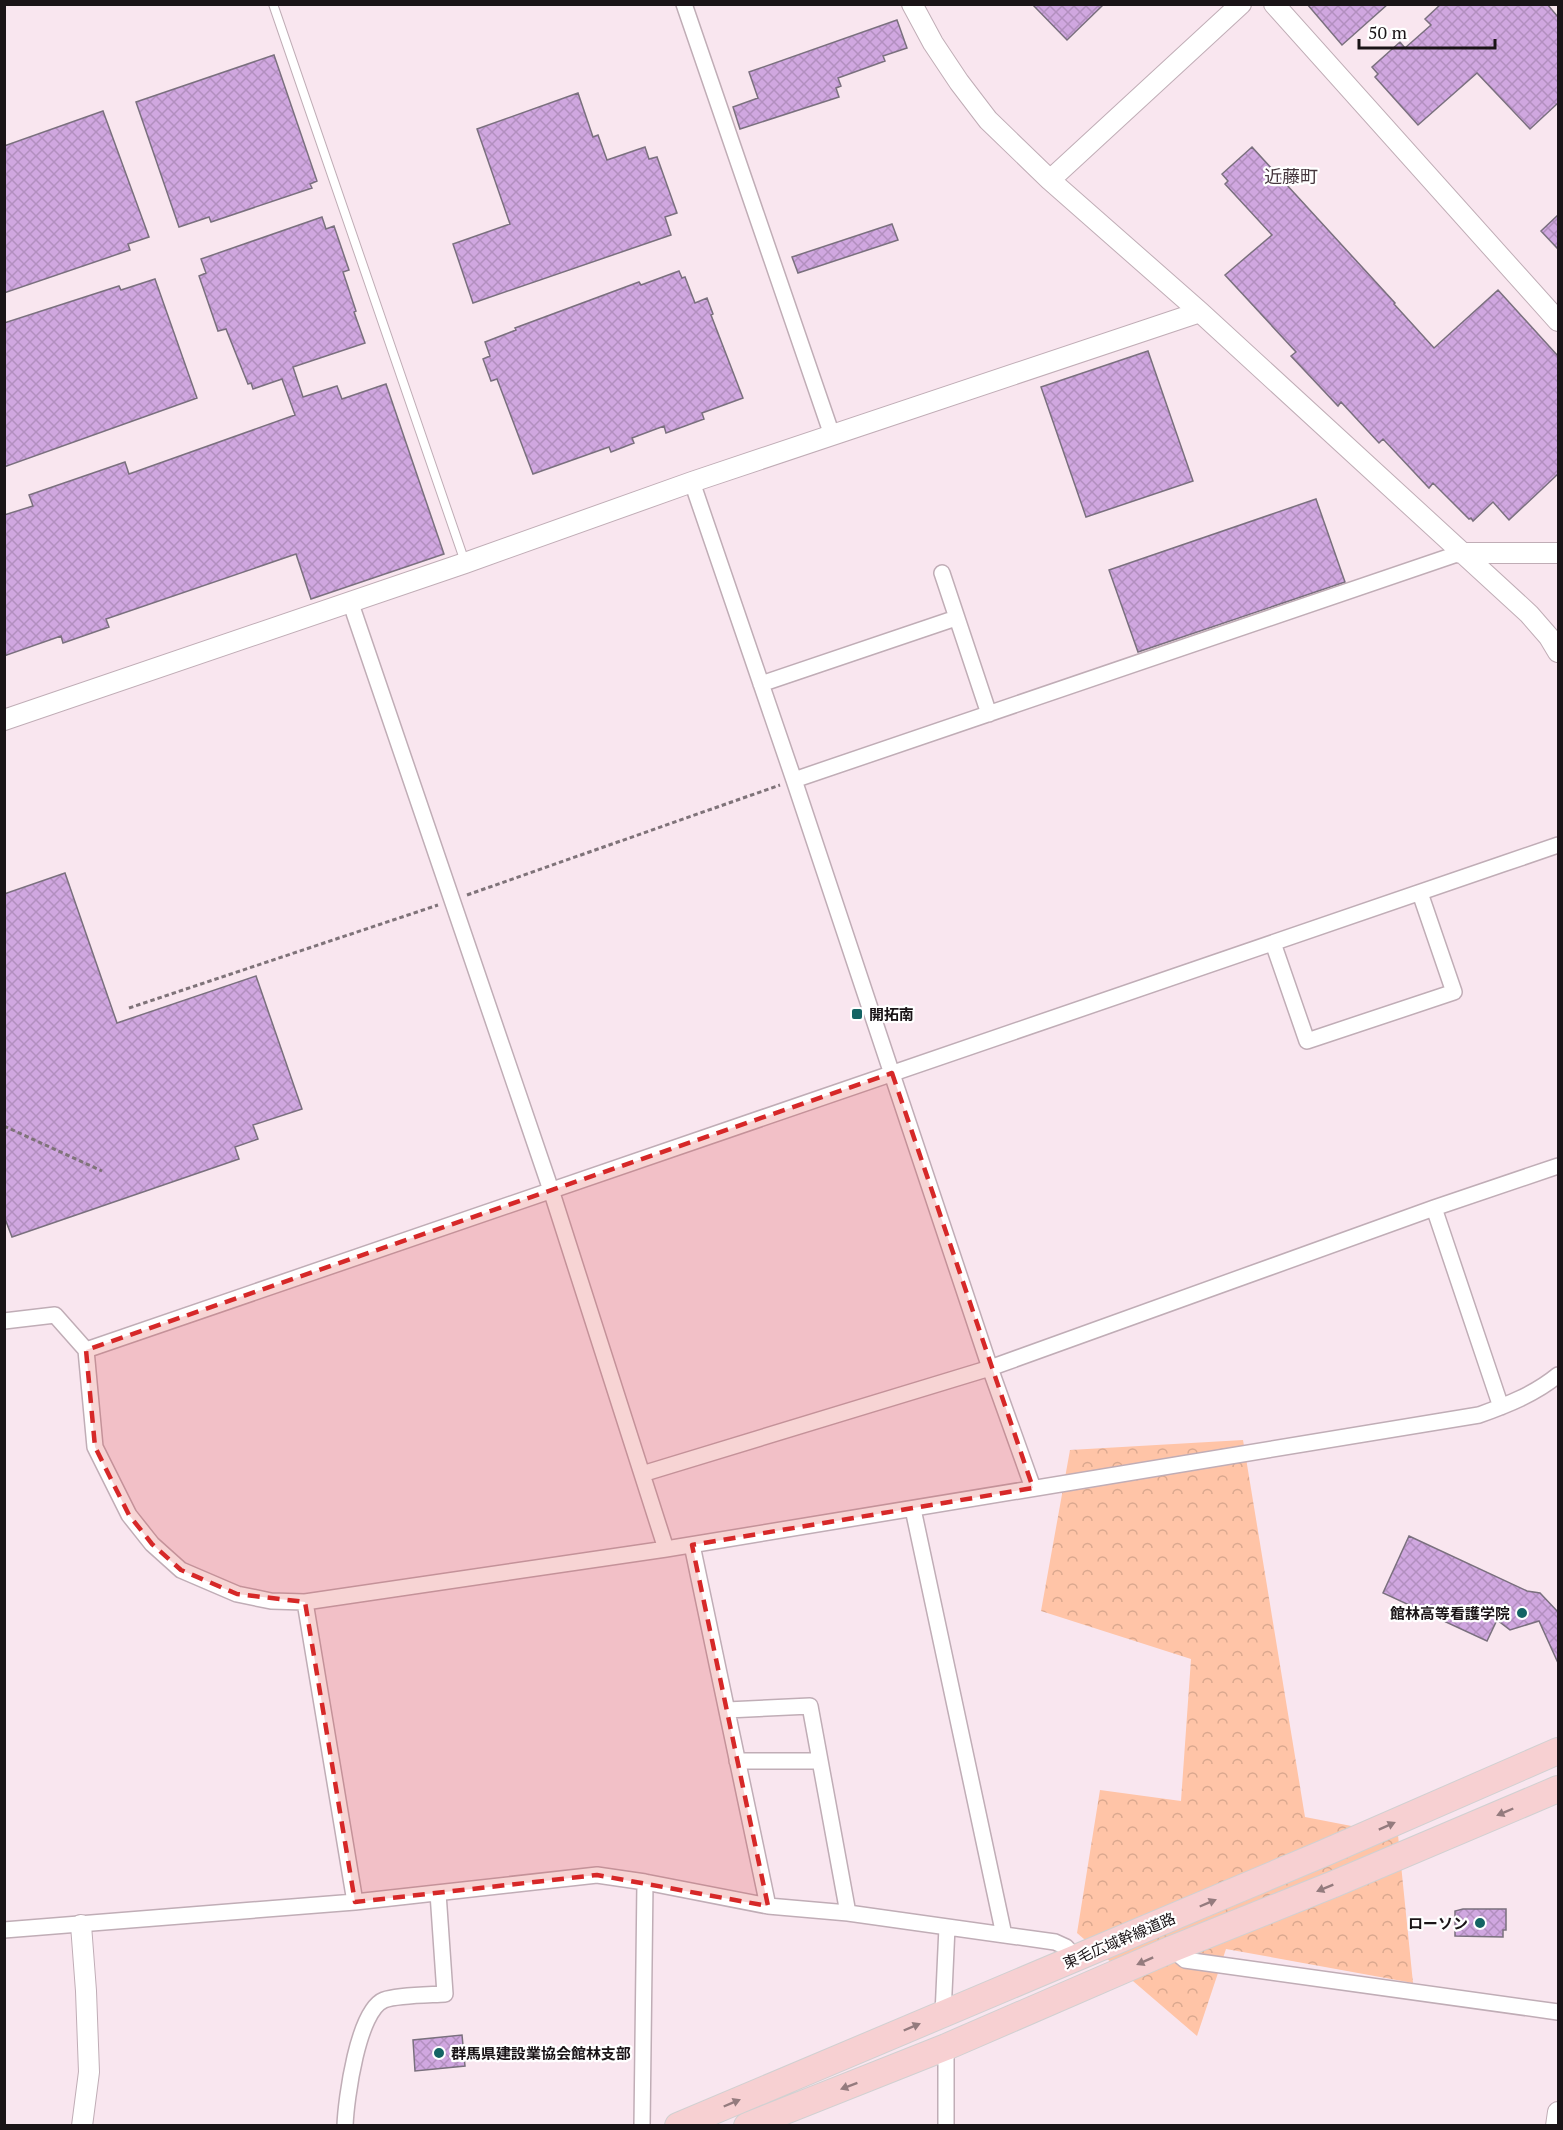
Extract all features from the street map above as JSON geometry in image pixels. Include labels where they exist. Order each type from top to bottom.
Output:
[{"type":"highway","name":"東毛広域幹線道路","points":[[678,2126],[1322,1854],[1558,1751]]},
{"type":"highway","name":"東毛広域幹線道路","points":[[747,2126],[946,2048],[1172,1949],[1334,1884],[1558,1788]]},
{"type":"street","points":[[684,4],[832,435]]},
{"type":"street","points":[[912,4],[933,43],[959,82],[981,110],[1050,180],[1200,312],[1529,614],[1549,637],[1558,652]]},
{"type":"street","points":[[1050,180],[1241,4]]},
{"type":"street","points":[[1274,4],[1558,321]]},
{"type":"street","points":[[4,720],[465,563],[692,482],[1200,312]]},
{"type":"street","points":[[692,482],[1032,1488]]},
{"type":"street","points":[[794,780],[1460,553],[1558,553]]},
{"type":"street","points":[[942,573],[989,714]]},
{"type":"street","points":[[350,601],[552,1192],[666,1550]]},
{"type":"street","points":[[761,684],[956,618]]},
{"type":"street","points":[[86,1350],[1558,845]]},
{"type":"street","points":[[1273,943],[1307,1041],[1443,996],[1454,992],[1420,893]]},
{"type":"street","points":[[642,1474],[990,1368],[1434,1208],[1558,1166]]},
{"type":"street","points":[[1434,1208],[1501,1407]]},
{"type":"street","points":[[4,1321],[55,1315],[86,1350],[95,1447],[129,1515],[152,1544],[180,1570],[237,1594],[271,1601],[305,1602],[666,1550],[1479,1415],[1543,1388],[1558,1375]]},
{"type":"street","points":[[913,1509],[1004,1935]]},
{"type":"street","points":[[692,1545],[768,1906]]},
{"type":"street","points":[[305,1602],[355,1902]]},
{"type":"street","points":[[727,1710],[810,1706],[848,1913]]},
{"type":"street","points":[[737,1761],[820,1761]]},
{"type":"street","points":[[4,1930],[355,1902],[597,1875],[768,1906],[848,1913],[1055,1942],[1066,1947],[1076,1958]]},
{"type":"street","points":[[642,2126],[645,1882]]},
{"type":"street","points":[[345,2126],[347,2094],[360,2037],[376,2005],[386,2000],[445,1994],[438,1893]]},
{"type":"street","points":[[81,1924],[89,2072],[82,2126]]},
{"type":"street","points":[[942,2014],[947,1927]]},
{"type":"street","points":[[1172,1949],[1185,1960],[1558,2012]]},
{"type":"street","points":[[946,2048],[946,2126]]},
{"type":"street","points":[[1556,2126],[1558,2112]]},
{"type":"lane","points":[[273,4],[465,563]]},
{"type":"path","points":[[4,1126],[102,1171]]},
{"type":"highlighted area","points":[[892,1073],[1033,1488],[692,1545],[768,1906],[597,1875],[355,1902],[305,1602],[237,1594],[181,1570],[152,1544],[129,1515],[95,1447],[86,1350]]},
{"type":"green space","points":[[1243,1440],[1305,1817],[1398,1835],[1413,1983],[1226,1949],[1197,2036],[1077,1933],[1100,1790],[1181,1801],[1191,1659],[1041,1611],[1070,1450]]},
{"type":"building","points":[[1032,4],[1104,4],[1067,40]]},
{"type":"building","points":[[1307,4],[1388,4],[1342,45]]},
{"type":"building","points":[[1441,4],[1547,4],[1558,17],[1558,103],[1530,129],[1477,73],[1418,125],[1375,77],[1378,74],[1372,67],[1400,42],[1405,48],[1431,25],[1425,19]]},
{"type":"building","points":[[897,20],[907,48],[883,56],[885,61],[838,78],[841,86],[836,88],[839,97],[740,129],[733,107],[758,98],[749,72]]},
{"type":"building","points":[[274,55],[317,181],[310,184],[312,188],[211,222],[209,217],[179,227],[136,102]]},
{"type":"building","points":[[578,93],[593,137],[598,135],[607,160],[645,147],[649,159],[657,157],[677,213],[665,217],[671,235],[473,303],[453,244],[510,224],[477,129]]},
{"type":"building","points":[[103,111],[149,237],[128,244],[130,250],[4,293],[4,146]]},
{"type":"building","points":[[1252,147],[1434,348],[1498,290],[1558,356],[1558,474],[1509,520],[1493,502],[1473,521],[1433,483],[1429,488],[1383,439],[1379,443],[1341,402],[1338,406],[1291,356],[1296,352],[1225,275],[1272,235],[1225,184],[1228,181],[1222,174]]},
{"type":"building","points":[[1558,215],[1558,249],[1541,231]]},
{"type":"building","points":[[322,217],[326,229],[334,226],[349,270],[343,272],[365,343],[293,367],[303,397],[337,386],[342,399],[386,384],[444,554],[311,599],[296,554],[106,619],[109,627],[63,643],[61,636],[4,656],[4,515],[33,506],[29,495],[125,462],[129,474],[295,415],[282,379],[253,389],[251,383],[248,384],[226,329],[218,331],[199,276],[206,273],[201,259]]},
{"type":"building","points":[[892,224],[898,240],[798,273],[792,257]]},
{"type":"building","points":[[679,271],[682,278],[685,277],[695,303],[707,298],[713,314],[711,315],[743,398],[702,413],[704,419],[666,433],[664,426],[632,438],[634,443],[611,452],[609,447],[533,474],[497,379],[491,381],[483,359],[490,356],[485,342],[516,330],[515,328],[639,282],[641,285]]},
{"type":"building","points":[[155,279],[197,398],[4,467],[4,323],[119,286],[121,290]]},
{"type":"building","points":[[1148,351],[1193,481],[1086,517],[1041,387]]},
{"type":"building","points":[[1316,499],[1345,582],[1138,652],[1109,570]]},
{"type":"building","points":[[65,873],[117,1023],[256,976],[302,1109],[253,1125],[258,1139],[235,1147],[239,1159],[12,1237],[4,1216],[4,894]]},
{"type":"building","points":[[1409,1536],[1527,1591],[1540,1593],[1558,1612],[1558,1663],[1539,1621],[1510,1630],[1497,1620],[1487,1641],[1383,1593]]},
{"type":"building","points":[[1506,1909],[1506,1930],[1503,1930],[1503,1937],[1455,1936],[1455,1911]]},
{"type":"building","name":"群馬県建設業協会館林支部","points":[[462,2035],[465,2066],[415,2071],[413,2040]]},
{"type":"place","name":"開拓南","points":[[857,1014]]},
{"type":"place","name":"館林高等看護学院","points":[[1522,1613]]},
{"type":"place","name":"ローソン","points":[[1480,1923]]},
{"type":"place","name":"群馬県建設業協会館林支部","points":[[439,2053]]},
{"type":"district","name":"近藤町","points":[[1291,176]]}]
